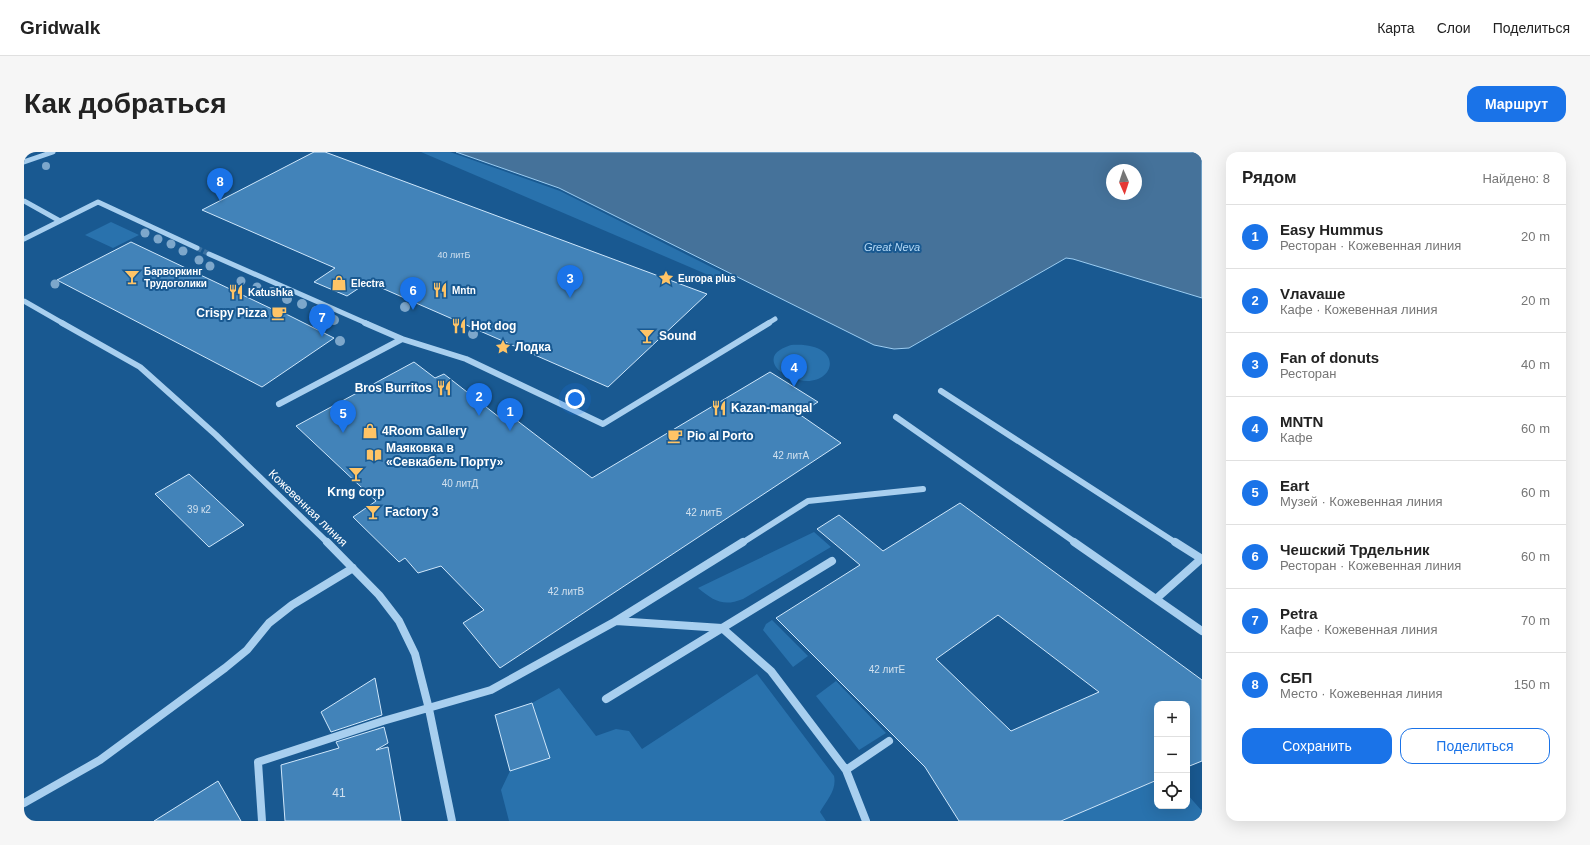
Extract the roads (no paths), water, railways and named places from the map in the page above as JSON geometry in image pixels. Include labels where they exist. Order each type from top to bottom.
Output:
[{"type":"street","points":[[24,162],[53,152]]},
{"type":"street","points":[[24,201],[60,221]]},
{"type":"street","points":[[24,239],[98,202],[197,248]]},
{"type":"street","points":[[209,254],[402,339],[466,359],[603,424],[775,319]]},
{"type":"street","name":"Кожевенная линия","points":[[24,301],[140,367],[216,435],[380,595],[399,621],[415,654],[429,709],[452,821]]},
{"type":"street","points":[[279,404],[402,339]]},
{"type":"street","points":[[941,391],[1202,559],[1157,598]]},
{"type":"street","points":[[896,417],[1157,598],[1202,631]]},
{"type":"street","points":[[262,821],[258,762],[383,720],[429,709],[491,690],[616,621],[808,501],[923,489]]},
{"type":"street","points":[[606,700],[832,561]]},
{"type":"street","points":[[24,803],[100,760],[225,668],[247,650],[269,623],[292,605],[353,568]]},
{"type":"street","points":[[616,621],[722,628],[771,671],[846,770],[866,821]]},
{"type":"street","points":[[846,770],[889,741]]},
{"type":"water","name":"Great Neva","points":[[456,152],[1202,152],[1202,298],[1066,258],[909,348],[894,349],[874,345],[559,188]]},
{"type":"tunnel","points":[[197,248],[209,254]]},
{"type":"place","name":"СБП","points":[[220,201]]},
{"type":"place","name":"Барворкинг Трудоголики","points":[[132,277]]},
{"type":"place","name":"Europa plus","points":[[666,278]]},
{"type":"place","name":"Electra","points":[[339,283]]},
{"type":"place","name":"Mntn","points":[[440,290]]},
{"type":"place","name":"Katushka","points":[[236,292]]},
{"type":"place","name":"Fan of donuts","points":[[570,298]]},
{"type":"place","name":"Чешский Трдельник","points":[[413,310]]},
{"type":"place","name":"Crispy Pizza","points":[[279,313]]},
{"type":"place","name":"Hot dog","points":[[459,326]]},
{"type":"place","name":"Sound","points":[[647,336]]},
{"type":"place","name":"Petra","points":[[322,337]]},
{"type":"place","name":"Лодка","points":[[503,347]]},
{"type":"place","name":"MNTN","points":[[794,387]]},
{"type":"place","name":"Bros Burritos","points":[[444,388]]},
{"type":"place","name":"Kazan-mangal","points":[[719,408]]},
{"type":"place","name":"Vлаvаше","points":[[479,416]]},
{"type":"place","name":"4Room Gallery","points":[[370,431]]},
{"type":"place","name":"Easy Hummus","points":[[510,431]]},
{"type":"place","name":"Eart","points":[[343,433]]},
{"type":"place","name":"Pio al Porto","points":[[675,436]]},
{"type":"place","name":"Маяковка в «Севкабель Порту»","points":[[374,455]]},
{"type":"place","name":"Krng corp","points":[[356,474]]},
{"type":"place","name":"Factory 3","points":[[373,512]]}]
